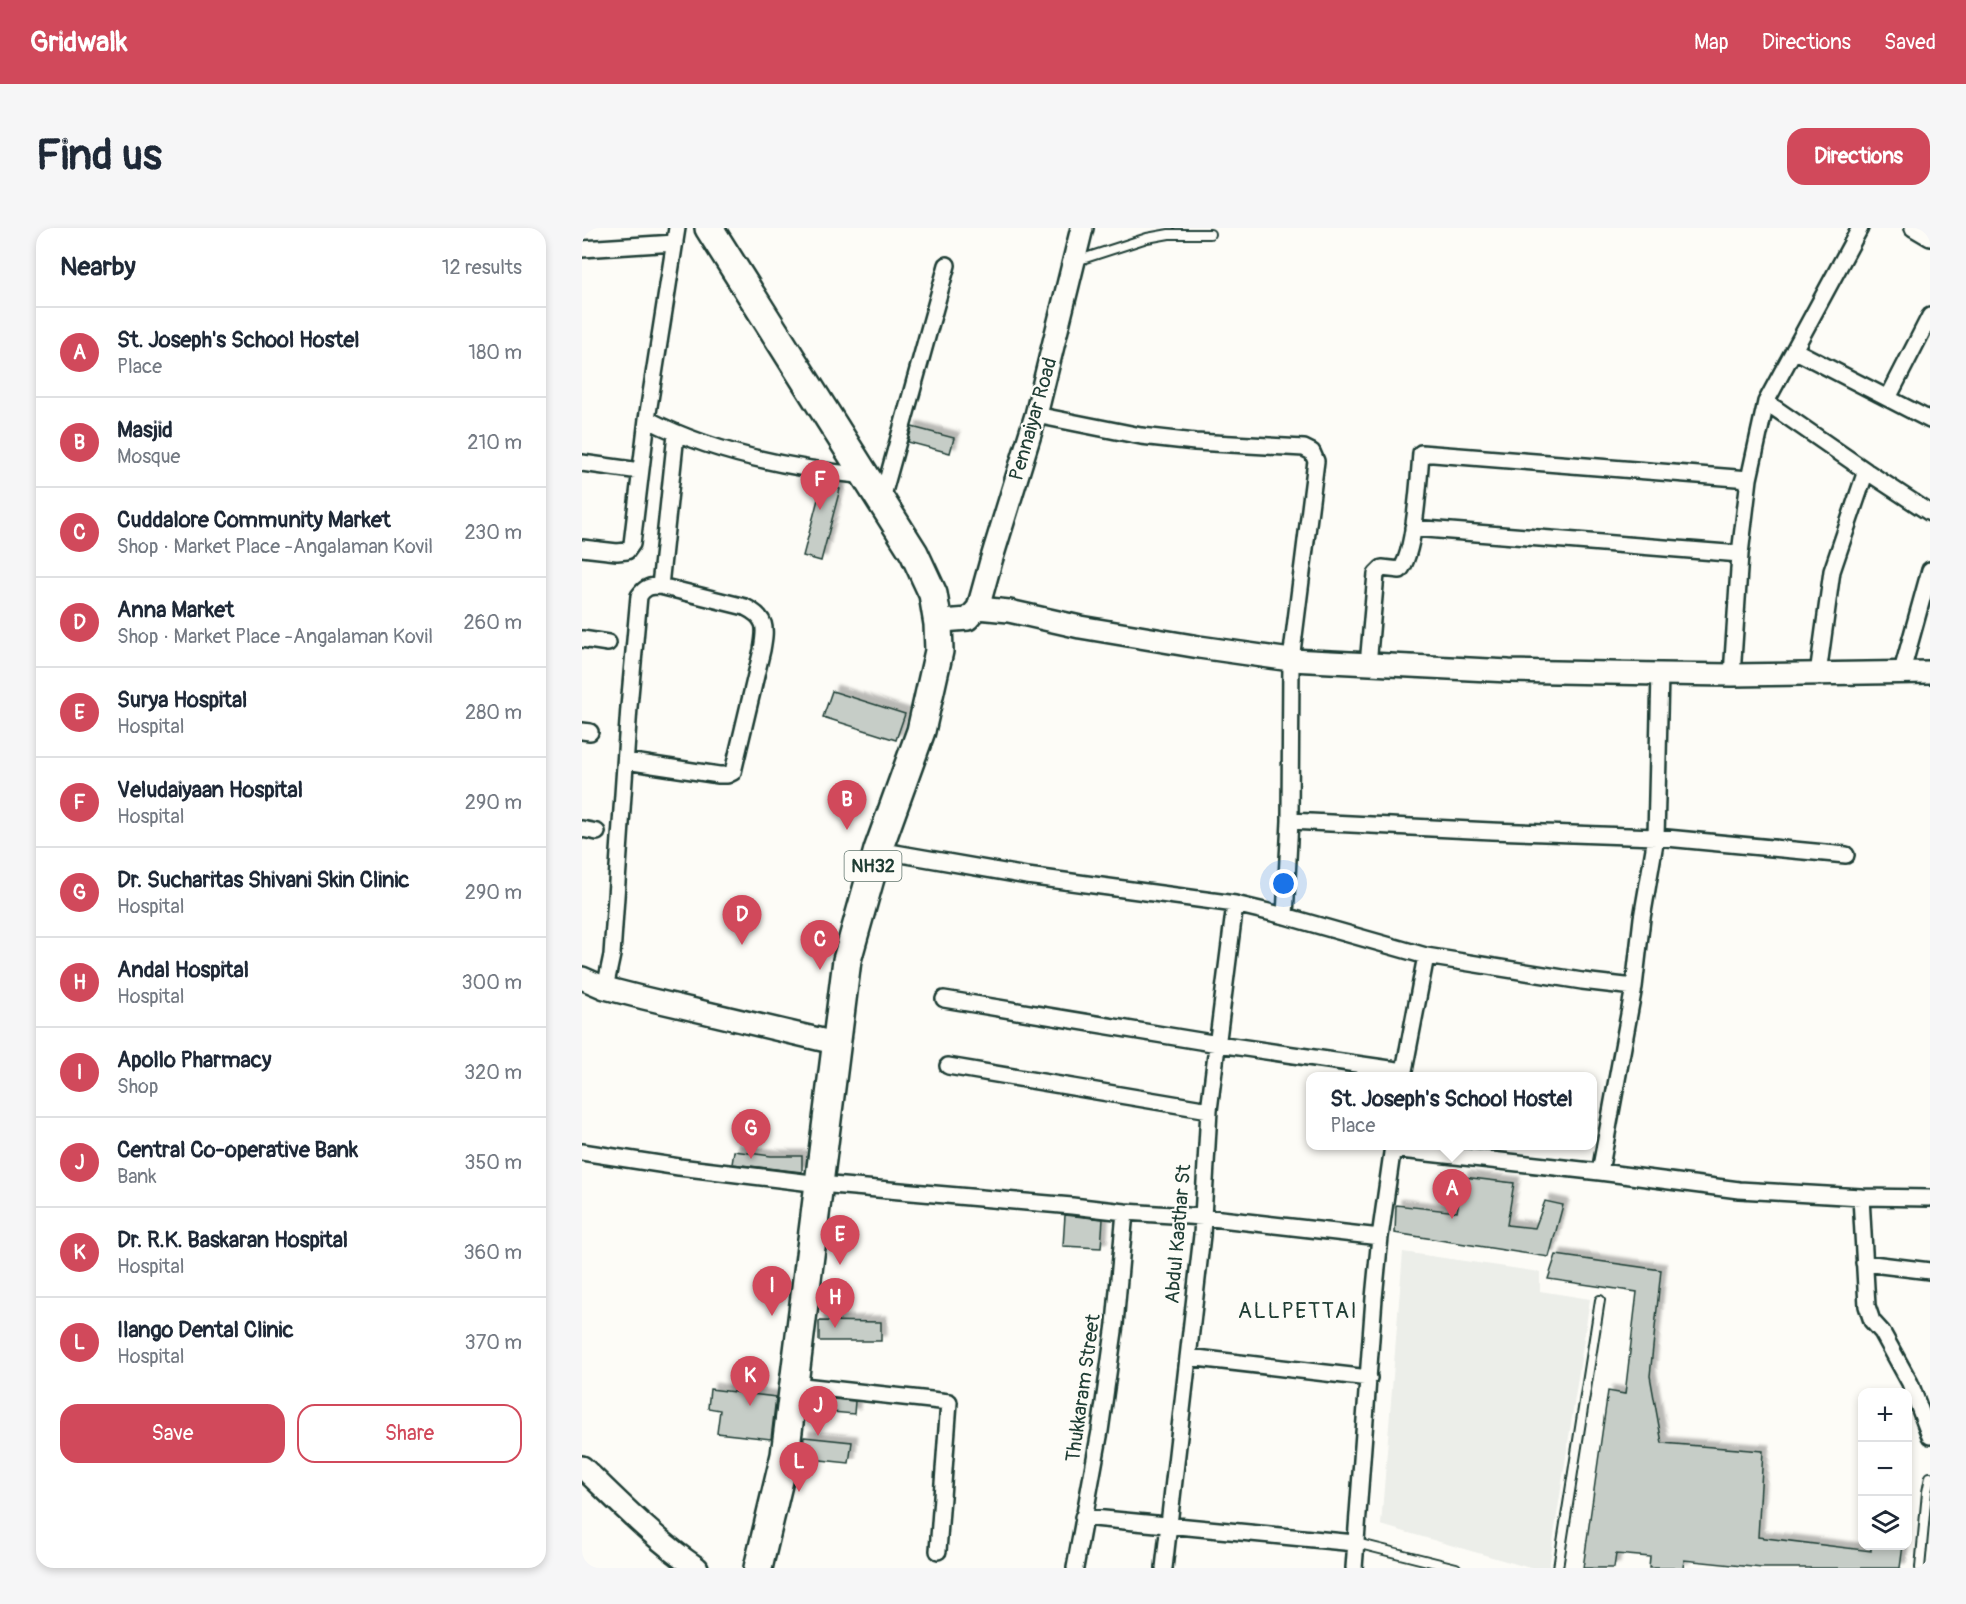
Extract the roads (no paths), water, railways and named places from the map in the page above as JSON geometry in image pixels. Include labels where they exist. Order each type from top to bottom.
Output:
[{"type":"highway","name":"NH32","points":[[710,228],[914,553],[933,594],[939,651],[921,731],[878,850],[847,960],[785,1455],[758,1568]]},
{"type":"street","name":"Pennaiyar Road","points":[[973,613],[1036,415],[1082,228]]},
{"type":"street","points":[[1732,675],[1740,554],[1749,479],[1766,402],[1860,228]]},
{"type":"street","points":[[1913,228],[1930,238]]},
{"type":"street","points":[[582,249],[676,236],[647,419],[632,544],[627,551],[618,552],[582,548]]},
{"type":"street","points":[[882,499],[947,265]]},
{"type":"street","points":[[1888,398],[1930,316]]},
{"type":"street","points":[[1794,350],[1930,420]]},
{"type":"street","points":[[1766,402],[1930,513]]},
{"type":"street","points":[[1036,415],[1152,437],[1196,442],[1304,448],[1312,452],[1316,461],[1291,660],[1290,821],[1285,916]]},
{"type":"street","points":[[647,419],[676,434],[737,452],[818,471],[867,476]]},
{"type":"street","points":[[660,586],[676,434]]},
{"type":"street","points":[[1368,665],[1376,574],[1382,568],[1400,570],[1406,564],[1413,528],[1421,453],[1749,479]]},
{"type":"street","points":[[582,463],[640,471]]},
{"type":"street","points":[[1818,674],[1832,571],[1866,471]]},
{"type":"street","points":[[1413,528],[1740,554]]},
{"type":"street","points":[[1902,671],[1930,570]]},
{"type":"street","points":[[605,988],[612,955],[626,760],[639,596],[643,589],[660,586],[745,607],[757,613],[763,621],[765,633],[733,772],[719,775],[626,760]]},
{"type":"street","points":[[937,619],[943,621],[973,613],[1009,612],[1199,648],[1291,660],[1368,665],[1732,675],[1930,672]]},
{"type":"street","points":[[939,651],[973,613]]},
{"type":"street","points":[[582,639],[608,643]]},
{"type":"street","points":[[1600,1172],[1634,987],[1642,918],[1656,837],[1660,674]]},
{"type":"street","points":[[1290,821],[1656,837],[1846,855]]},
{"type":"street","points":[[878,850],[1027,876],[1234,904],[1426,956],[1634,987]]},
{"type":"street","name":"Abdul Kaathar St","points":[[1164,1568],[1203,1217],[1209,1110],[1234,904]]},
{"type":"street","points":[[1403,1072],[1426,956]]},
{"type":"street","points":[[582,978],[605,988],[836,1043]]},
{"type":"street","points":[[944,999],[1391,1072]]},
{"type":"street","points":[[948,1066],[1209,1110]]},
{"type":"street","points":[[1354,1568],[1380,1237],[1392,1150]]},
{"type":"street","points":[[1417,1150],[1739,1190],[1861,1197],[1930,1198]]},
{"type":"street","points":[[582,1152],[669,1166],[820,1184],[1203,1217],[1380,1237]]},
{"type":"street","points":[[1861,1197],[1867,1306],[1872,1321],[1882,1332],[1910,1383],[1930,1436]]},
{"type":"street","name":"Thukkaram Street","points":[[1075,1568],[1100,1431],[1115,1324],[1125,1212]]},
{"type":"street","points":[[1864,1263],[1930,1271]]},
{"type":"street","points":[[1188,1357],[1369,1378]]},
{"type":"street","points":[[794,1385],[949,1402],[938,1551]]},
{"type":"street","points":[[582,1467],[685,1564]]},
{"type":"street","points":[[1083,1517],[1355,1543]]},
{"type":"lane","points":[[1075,261],[1147,238],[1169,234],[1210,234]]},
{"type":"lane","points":[[1558,1568],[1600,1300]]},
{"type":"lane","points":[[1920,1568],[1930,1477]]},
{"type":"lane","points":[[1355,1543],[1456,1568]]},
{"type":"place","name":"Veludaiyaan Hospital","points":[[820,510]]},
{"type":"place","name":"Masjid","points":[[847,830]]},
{"type":"place","name":"Anna Market","points":[[742,945]]},
{"type":"place","name":"Cuddalore Community Market","points":[[820,970]]},
{"type":"place","name":"Dr. Sucharitas Shivani Skin Clinic","points":[[751,1159]]},
{"type":"place","name":"St. Joseph's School Hostel","points":[[1452,1219]]},
{"type":"place","name":"Surya Hospital","points":[[840,1265]]},
{"type":"place","name":"Apollo Pharmacy","points":[[772,1316]]},
{"type":"place","name":"Andal Hospital","points":[[835,1328]]},
{"type":"place","name":"Dr. R.K. Baskaran Hospital","points":[[750,1406]]},
{"type":"place","name":"Central Co-operative Bank","points":[[818,1436]]},
{"type":"place","name":"Ilango Dental Clinic","points":[[799,1492]]},
{"type":"district","name":"ALLPETTAI","points":[[1298,1311]]}]
